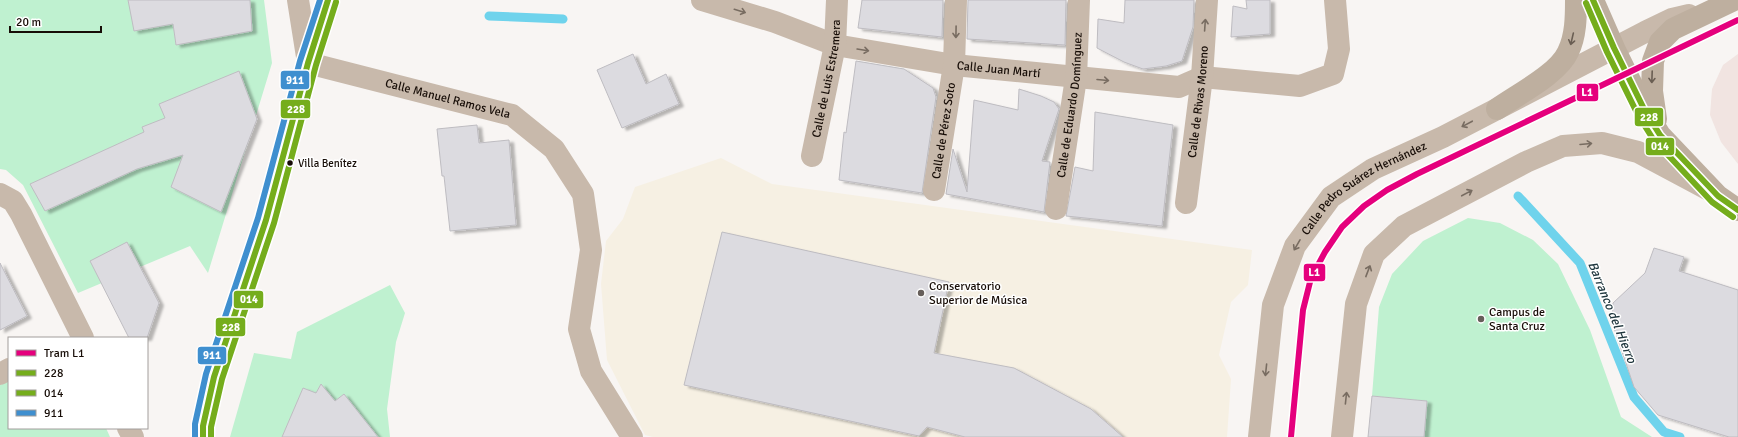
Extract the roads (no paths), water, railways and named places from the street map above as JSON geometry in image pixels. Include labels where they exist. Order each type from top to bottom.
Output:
[{"type":"main road","points":[[203,437],[203,426],[214,377],[266,220],[308,63],[328,0]]},
{"type":"main road","points":[[1497,109],[1558,68],[1569,51],[1575,24],[1576,0]]},
{"type":"main road","points":[[1593,0],[1614,48],[1645,111],[1660,135],[1718,196],[1738,210]]},
{"type":"main road","points":[[1660,135],[1654,110],[1652,91],[1653,61],[1660,42],[1673,29],[1726,3]]},
{"type":"street","points":[[298,0],[308,63]]},
{"type":"street","name":"Calle Juan Martí","points":[[705,0],[775,22],[835,46],[954,65],[1179,87],[1202,77],[1300,86],[1333,74],[1339,49],[1335,0]]},
{"type":"street","name":"Calle de Luis Estremera","points":[[812,156],[835,46],[837,0]]},
{"type":"street","name":"Calle de Pérez Soto","points":[[934,190],[954,65],[956,0]]},
{"type":"street","name":"Calle de Eduardo Domínguez","points":[[1056,209],[1076,78],[1079,0]]},
{"type":"street","name":"Calle de Rivas Moreno","points":[[1186,203],[1202,77],[1207,0]]},
{"type":"street","name":"Calle Pedro Suárez Hernández","points":[[1259,437],[1273,305],[1295,246],[1331,197],[1373,169],[1443,137],[1672,19],[1726,3]]},
{"type":"street","name":"Calle Manuel Ramos Vela","points":[[308,63],[512,115],[554,148],[583,194],[591,250],[579,329],[591,372],[632,437]]},
{"type":"street","points":[[1342,437],[1356,304],[1374,254],[1404,226],[1526,162],[1563,146],[1602,143],[1638,152],[1718,196]]},
{"type":"street","points":[[0,194],[13,201],[21,214],[78,336]]},
{"type":"waterway","name":"Barranco del Hierro","points":[[489,16],[563,19]]},
{"type":"waterway","name":"Barranco del Hierro","points":[[1518,196],[1580,263],[1634,397],[1664,432],[1680,437]]},
{"type":"tram line","name":"L1","points":[[1291,437],[1303,310],[1311,278],[1325,252],[1342,227],[1364,206],[1387,190],[1417,174],[1738,20]]},
{"type":"place","name":"Villa Benítez","points":[[290,163]]},
{"type":"place","name":"Conservatorio Superior de Música","points":[[921,293]]},
{"type":"place","name":"Campus de Santa Cruz","points":[[1481,319]]}]
